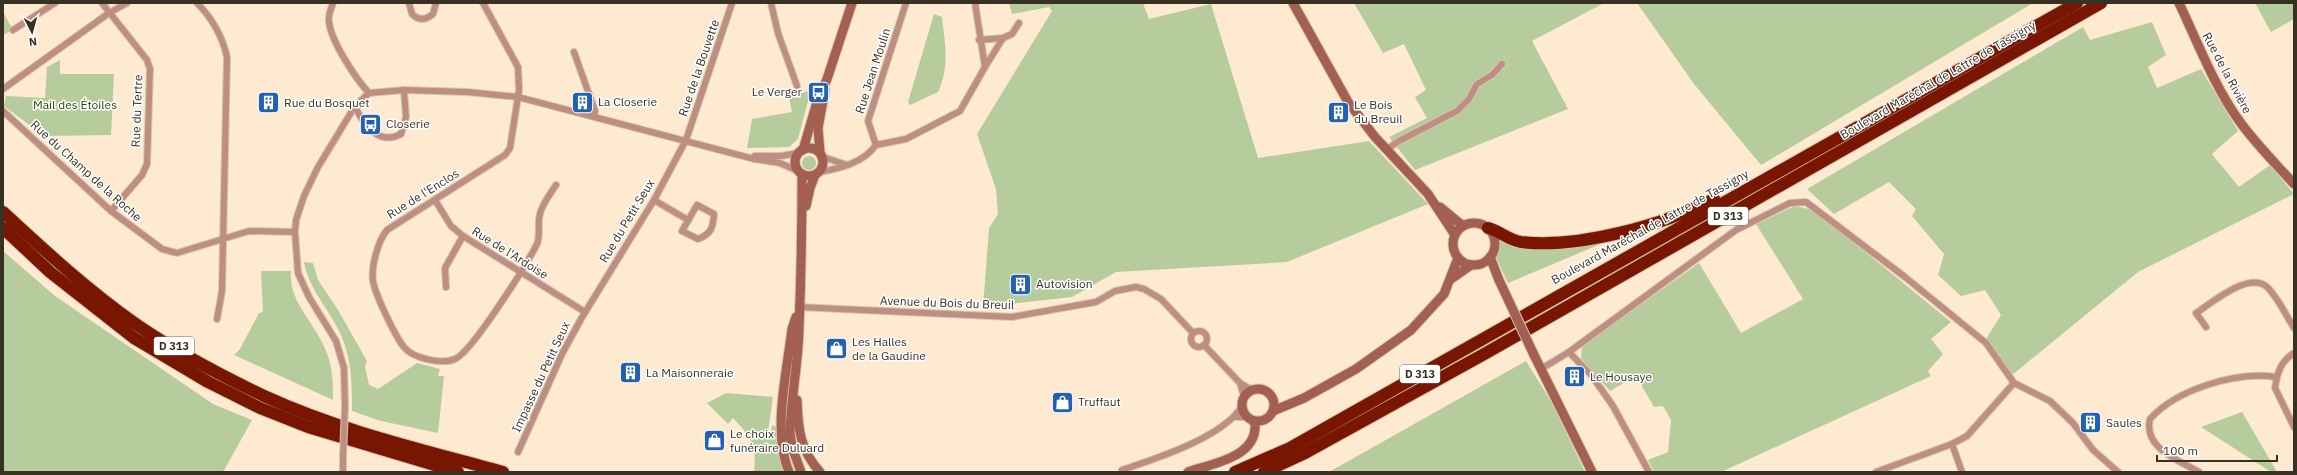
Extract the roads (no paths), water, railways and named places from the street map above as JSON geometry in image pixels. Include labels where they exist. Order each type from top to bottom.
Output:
[{"type":"highway","name":"Boulevard Maréchal de Lattre de Tassigny","points":[[1235,472],[1290,448],[2077,3]]},
{"type":"highway","name":"Boulevard Maréchal de Lattre de Tassigny","points":[[1264,472],[1311,450],[1486,354],[2101,3]]},
{"type":"highway","points":[[1488,228],[1498,230],[1511,240],[1544,243],[1601,236],[1648,226],[1707,203],[1824,145]]},
{"type":"highway","name":"D 313","points":[[3,212],[54,260],[138,325],[216,372],[265,396],[312,416],[414,448],[503,472]]},
{"type":"highway","name":"D 313","points":[[3,228],[50,272],[134,338],[208,382],[260,408],[308,427],[458,472]]},
{"type":"street","points":[[13,30],[55,3]]},
{"type":"street","name":"Rue du Tertre","points":[[102,3],[147,60],[150,69],[147,164],[142,175],[111,211]]},
{"type":"street","points":[[3,89],[109,13],[127,3]]},
{"type":"street","points":[[198,3],[210,17],[220,34],[227,57],[224,239],[222,291],[217,319]]},
{"type":"street","points":[[333,3],[329,21],[332,34],[354,73],[369,93]]},
{"type":"street","points":[[408,3],[412,14],[424,19],[433,14],[436,3]]},
{"type":"street","name":"Rue de l'Enclos","points":[[483,3],[518,67],[518,97],[508,152],[387,230],[379,240],[373,279],[375,290],[404,347],[412,354],[441,361],[455,359],[474,343],[521,273],[538,242],[540,213],[556,184]]},
{"type":"street","name":"Rue de la Bouvette","points":[[686,140],[732,3]]},
{"type":"street","points":[[771,3],[778,34],[797,86]]},
{"type":"street","points":[[802,472],[792,447],[790,433],[799,329],[798,308],[803,219],[800,173],[795,162],[816,102],[827,79],[852,3]]},
{"type":"street","name":"Rue Jean Moulin","points":[[876,145],[868,121],[906,3]]},
{"type":"street","points":[[975,3],[979,40],[985,67]]},
{"type":"street","points":[[1294,3],[1348,102],[1386,150],[1431,200],[1455,234]]},
{"type":"street","name":"Rue de la Rivière","points":[[2179,3],[2205,60],[2229,105],[2241,123],[2294,184]]},
{"type":"street","points":[[979,40],[1002,38],[1012,34],[1018,23]]},
{"type":"street","points":[[343,472],[345,406],[344,368],[336,341],[309,296],[298,273],[295,232],[296,220],[304,196],[318,167],[355,106],[369,93],[404,90],[467,92],[518,97],[686,140],[741,156],[780,163],[800,173],[818,173],[847,165],[869,154],[876,145],[906,140],[960,111],[1002,38]]},
{"type":"street","points":[[574,52],[595,111],[594,116]]},
{"type":"street","points":[[1386,150],[1399,141],[1458,111],[1469,99],[1477,84],[1492,75],[1502,64]]},
{"type":"street","points":[[803,219],[810,188],[824,165],[821,154],[818,128],[827,79]]},
{"type":"street","points":[[355,106],[360,120],[380,137],[395,137],[401,134],[406,117],[404,90]]},
{"type":"street","name":"Rue du Champ de la Roche","points":[[3,110],[111,211],[162,249],[177,252],[224,239],[249,230],[295,232]]},
{"type":"street","name":"Rue du Petit Seux","points":[[585,312],[654,200],[686,140]]},
{"type":"street","points":[[741,156],[781,156],[812,148],[821,154],[847,165]]},
{"type":"street","name":"Rue de l'Ardoise","points":[[434,200],[451,226],[463,236],[585,312]]},
{"type":"street","points":[[654,200],[688,220]]},
{"type":"street","points":[[1431,200],[1463,226]]},
{"type":"street","points":[[1541,369],[1569,352],[1736,230],[1790,203],[1800,201],[1806,202],[1905,277],[1986,343],[2014,383],[2050,401],[2073,423],[2093,450],[2118,472]]},
{"type":"street","points":[[696,205],[714,214],[713,226],[708,235],[698,239],[682,231],[688,220],[696,205]]},
{"type":"street","points":[[1451,280],[1471,265],[1481,264],[1490,257],[1495,242],[1488,228],[1474,223],[1463,226],[1455,234],[1453,249],[1458,258],[1471,265]]},
{"type":"street","points":[[446,286],[445,268],[463,236]]},
{"type":"street","points":[[1490,257],[1499,280],[1534,355],[1592,472]]},
{"type":"street","points":[[1235,417],[1264,420],[1273,411],[1286,404],[1304,398],[1349,372],[1411,330],[1436,304],[1451,280],[1458,258]]},
{"type":"street","points":[[1481,264],[1499,280]]},
{"type":"street","points":[[2206,327],[2196,314],[2244,282],[2257,282],[2268,287],[2294,328]]},
{"type":"street","name":"Avenue du Bois du Breuil","points":[[798,308],[1012,317],[1096,302],[1115,291],[1136,287],[1144,289],[1161,299],[1193,333]]},
{"type":"street","points":[[789,472],[782,454],[781,428],[792,329],[798,308]]},
{"type":"street","name":"Impasse du Petit Seux","points":[[518,452],[562,354],[585,312]]},
{"type":"street","points":[[1200,330],[1204,333],[1207,338],[1204,345],[1199,346],[1192,343],[1191,338],[1193,333],[1200,330]]},
{"type":"street","points":[[1204,345],[1240,383],[1252,390],[1265,391],[1272,398],[1286,404]]},
{"type":"street","points":[[1569,352],[1592,376],[1613,406],[1649,472]]},
{"type":"street","points":[[2294,353],[2286,358],[2276,377],[2275,388],[2278,398],[2294,427]]},
{"type":"street","points":[[797,357],[798,433],[807,457],[820,472]]},
{"type":"street","points":[[2199,472],[2157,446],[2149,434],[2148,427],[2150,419],[2172,399],[2189,392],[2249,375],[2276,377]]},
{"type":"street","points":[[1188,472],[1243,452],[1255,438],[1256,423],[1250,419],[1243,402],[1240,383]]},
{"type":"street","points":[[1876,472],[1952,444],[1968,436],[2014,383]]},
{"type":"street","points":[[1122,470],[1186,447],[1235,417],[1243,402],[1252,390]]},
{"type":"street","points":[[1272,398],[1273,411]]},
{"type":"street","points":[[1952,444],[1962,472]]},
{"type":"place","name":"Le Verger","points":[[818,92]]},
{"type":"place","name":"La Closerie","points":[[583,102]]},
{"type":"place","name":"Rue du Bosquet","points":[[269,103]]},
{"type":"place","name":"Le Bois du Breuil","points":[[1339,112]]},
{"type":"place","name":"Closerie","points":[[371,124]]},
{"type":"place","name":"Autovision","points":[[1021,284]]},
{"type":"place","name":"Les Halles de la Gaudine","points":[[837,349]]},
{"type":"place","name":"La Maisonneraie","points":[[631,373]]},
{"type":"place","name":"Le Housaye","points":[[1574,377]]},
{"type":"place","name":"Truffaut","points":[[1062,402]]},
{"type":"place","name":"Saules","points":[[2091,423]]},
{"type":"place","name":"Le choix funéraire Duluard","points":[[714,441]]},
{"type":"park label","name":"Mail des Étoiles","points":[[75,105]]}]
